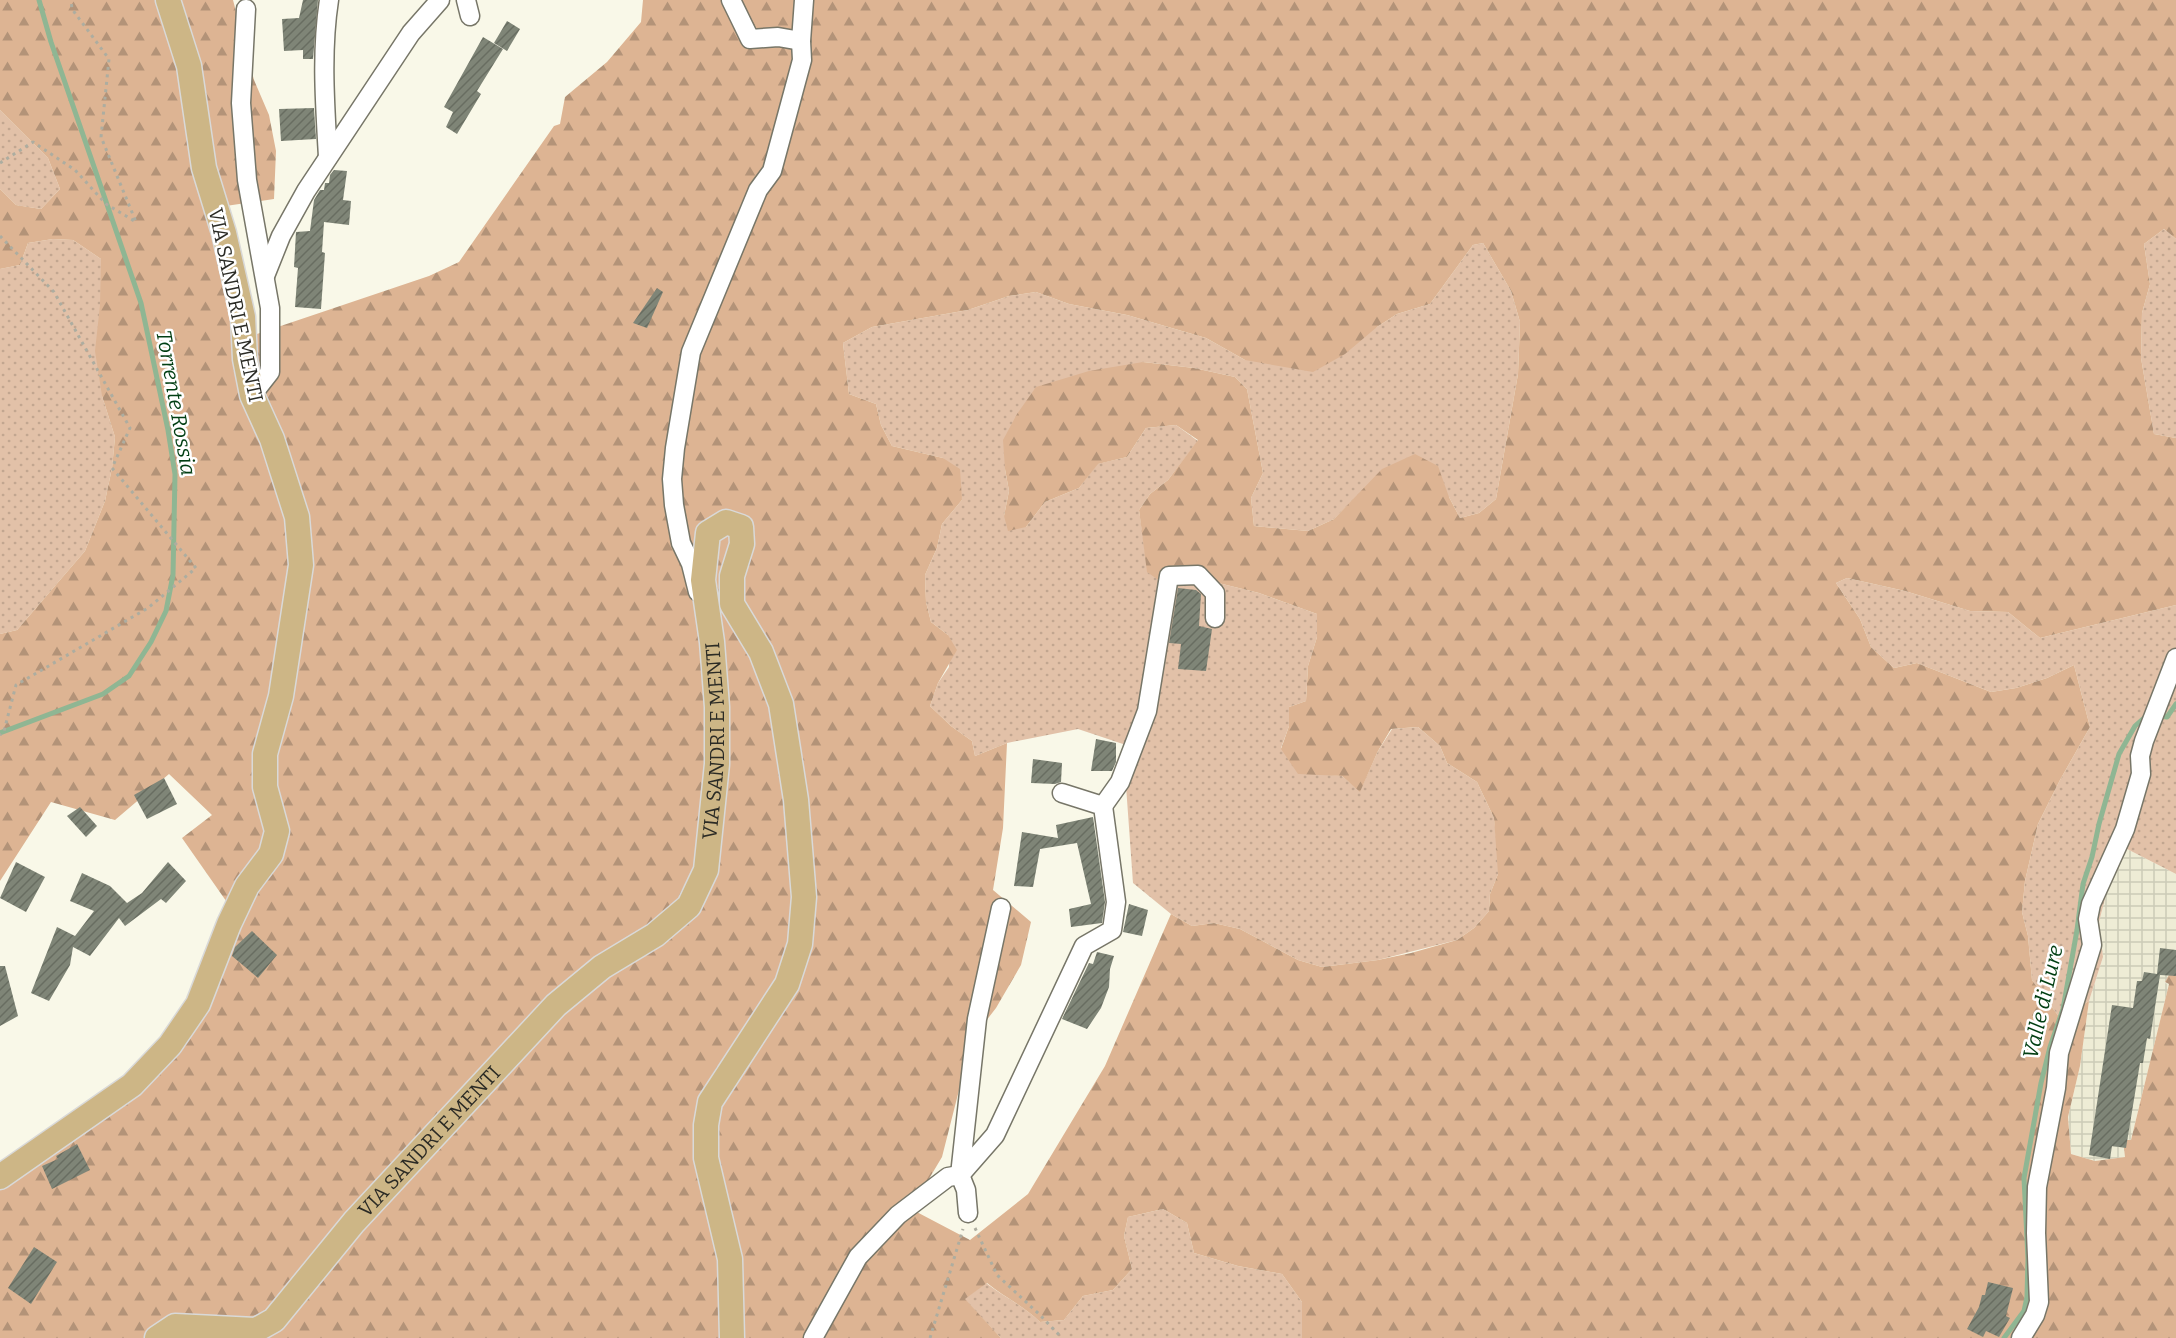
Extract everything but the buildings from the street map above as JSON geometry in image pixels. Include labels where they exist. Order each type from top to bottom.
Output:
[{"type":"main road","name":"VIA SANDRI E MENTI","points":[[0,1177],[132,1085],[170,1046],[198,1004],[229,924],[248,886],[271,855],[277,831],[265,787],[265,754],[280,696],[301,566],[297,517],[272,439],[252,395],[245,359],[243,316],[224,233],[204,168],[189,66],[168,0]]},
{"type":"main road","name":"VIA SANDRI E MENTI","points":[[157,1338],[175,1326],[256,1330],[274,1320],[354,1222],[556,1005],[602,968],[655,935],[689,906],[706,870],[717,764],[717,707],[712,642],[703,580],[708,533],[726,522],[741,527],[742,544],[732,576],[732,604],[761,652],[781,704],[796,800],[804,897],[800,944],[787,984],[710,1102],[706,1125],[706,1158],[730,1259],[732,1338]]},
{"type":"street","points":[[328,0],[324,27],[324,68],[328,157]]},
{"type":"street","points":[[265,277],[281,236],[306,191],[411,33],[440,0]]},
{"type":"street","points":[[731,0],[750,39],[778,37],[801,42]]},
{"type":"street","points":[[706,603],[699,594],[691,564],[681,543],[672,479],[691,352],[758,190],[772,171],[802,60],[804,0]]},
{"type":"street","points":[[246,9],[241,103],[247,180],[270,308],[270,372],[252,395]]},
{"type":"street","points":[[813,1338],[858,1257],[898,1215],[948,1177],[960,1175],[995,1135],[1084,946],[1112,930],[1116,902],[1103,806],[1120,782],[1147,711],[1169,576],[1198,575],[1215,593],[1215,618]]},
{"type":"street","points":[[2021,1338],[2035,1315],[2038,1302],[2037,1187],[2056,1088],[2059,1053],[2092,945],[2088,919],[2091,904],[2125,829],[2141,774],[2140,756],[2176,658]]},
{"type":"street","points":[[1062,793],[1103,806]]},
{"type":"street","points":[[968,1213],[966,1190],[960,1175],[977,1019],[1001,908]]},
{"type":"path","points":[[0,163],[33,142],[75,170],[106,204],[136,222],[101,137],[109,59],[72,9],[71,0]]},
{"type":"path","points":[[0,236],[54,292],[130,428],[112,468],[196,568],[148,608],[16,685],[4,731],[0,735]]},
{"type":"path","points":[[930,1338],[968,1213]]},
{"type":"path","points":[[968,1213],[997,1275],[1041,1315],[1062,1338]]},
{"type":"shaded area","points":[[0,110],[48,158],[60,189],[41,209],[16,205],[0,189]]},
{"type":"shaded area","points":[[2164,229],[2176,239],[2176,438],[2154,434],[2141,358],[2142,313],[2150,284],[2144,244]]},
{"type":"shaded area","points":[[53,239],[73,240],[101,259],[102,396],[115,437],[112,468],[105,501],[85,551],[17,630],[0,634],[0,269],[20,265],[28,243]]},
{"type":"shaded area","points":[[1483,243],[1511,291],[1520,322],[1518,374],[1496,499],[1479,513],[1460,518],[1449,497],[1354,499],[1334,519],[1308,531],[1254,526],[1251,498],[1263,473],[1247,389],[1235,377],[1194,368],[1143,362],[1005,469],[1009,491],[1004,516],[1026,527],[1045,502],[1079,488],[1097,464],[1127,457],[1146,428],[1176,425],[1198,441],[1168,480],[1150,494],[1139,510],[1148,572],[1198,578],[1259,593],[1317,614],[1317,637],[1308,666],[1306,701],[1289,707],[1289,726],[1281,748],[1321,774],[1342,776],[1360,791],[1378,751],[1392,729],[1418,727],[1440,746],[1447,763],[1477,782],[1494,818],[1499,864],[1498,874],[1490,894],[1489,911],[1474,928],[1457,940],[1378,960],[1322,967],[1298,960],[1240,929],[1214,923],[1192,926],[1171,914],[1133,883],[1123,744],[1078,729],[1007,743],[975,756],[972,741],[951,726],[930,706],[938,683],[949,667],[948,635],[931,622],[926,602],[925,575],[937,548],[942,524],[962,500],[943,458],[892,446],[881,425],[876,404],[849,394],[843,343],[872,327],[968,310],[1009,296],[1036,292],[1069,304],[1127,315],[1206,338],[1245,360],[1377,327],[1397,314],[1430,304],[1473,245]]},
{"type":"shaded area","points":[[1847,578],[1905,591],[1970,611],[2008,612],[2040,638],[2176,605],[2176,874],[2127,849],[2106,895],[2099,922],[2103,957],[2089,1001],[2060,1018],[2032,980],[2028,936],[2022,912],[2025,881],[2038,824],[2090,727],[2074,665],[2047,678],[2016,688],[1991,692],[1917,663],[1894,668],[1871,647],[1860,619],[1836,583]]},
{"type":"shaded area","points":[[2127,849],[2176,874],[2176,962],[2165,983],[2169,984],[2131,1140],[2124,1139],[2125,1157],[2095,1161],[2071,1154],[2068,1117],[2080,1066],[2089,1001],[2103,957],[2099,922],[2106,895]]},
{"type":"shaded area","points":[[1163,1209],[1187,1223],[1194,1253],[1238,1266],[1282,1274],[1302,1302],[1302,1338],[1001,1338],[964,1299],[986,1283],[1040,1322],[1064,1320],[1083,1296],[1113,1290],[1132,1269],[1124,1236],[1128,1217]]},
{"type":"green space","points":[[0,0],[233,0],[254,80],[269,115],[276,151],[274,199],[219,207],[251,336],[429,276],[459,262],[554,126],[560,124],[565,97],[607,62],[641,22],[643,0],[2176,0],[2176,239],[2164,229],[2144,244],[2150,284],[2142,313],[2141,358],[2154,434],[2176,438],[2176,605],[2040,638],[2008,612],[1970,611],[1905,591],[1847,578],[1836,583],[1860,619],[1871,647],[1894,668],[1917,663],[1991,692],[2016,688],[2047,678],[2074,665],[2090,727],[2038,824],[2025,881],[2022,912],[2028,936],[2032,980],[2060,1018],[2089,1001],[2080,1066],[2068,1117],[2071,1154],[2095,1161],[2125,1157],[2123,1140],[2131,1140],[2169,984],[2165,982],[2176,962],[2176,1338],[1302,1338],[1302,1302],[1282,1274],[1238,1266],[1194,1253],[1187,1223],[1163,1209],[1128,1217],[1124,1236],[1132,1269],[1113,1290],[1083,1296],[1064,1320],[1040,1322],[987,1283],[965,1299],[1001,1338],[0,1338],[0,1175],[163,1049],[231,908],[182,838],[212,815],[169,774],[115,820],[51,802],[0,881],[0,634],[17,630],[85,551],[105,501],[112,468],[115,437],[102,396],[95,351],[100,305],[101,259],[73,240],[53,239],[28,243],[20,265],[0,269],[0,189],[16,205],[41,209],[60,189],[48,158],[0,110]],"holes":[[[1483,243],[1511,291],[1520,322],[1518,374],[1496,499],[1479,513],[1460,518],[1449,497],[1438,466],[1415,454],[1382,469],[1334,519],[1308,531],[1254,526],[1251,498],[1263,473],[1247,389],[1235,377],[1194,368],[1143,362],[1089,371],[1036,387],[1017,414],[1003,440],[1009,491],[1004,516],[1008,531],[1026,527],[1045,502],[1079,488],[1098,464],[1127,457],[1146,428],[1176,425],[1198,440],[1168,480],[1150,494],[1139,510],[1147,572],[1157,579],[1198,578],[1259,593],[1317,614],[1317,637],[1308,666],[1306,701],[1289,707],[1289,726],[1281,749],[1298,774],[1342,776],[1360,792],[1378,751],[1391,729],[1418,727],[1440,746],[1447,763],[1477,782],[1494,818],[1498,874],[1490,894],[1489,911],[1474,928],[1457,940],[1378,960],[1322,967],[1298,960],[1240,929],[1214,923],[1192,926],[1171,914],[1105,1066],[1028,1194],[970,1240],[911,1209],[942,1157],[972,1039],[996,1008],[1021,965],[1031,922],[993,890],[1003,828],[1007,743],[975,756],[972,741],[951,726],[930,706],[938,683],[957,650],[948,635],[931,622],[926,602],[925,575],[937,548],[942,524],[962,500],[960,469],[943,458],[892,446],[881,425],[876,404],[849,394],[843,343],[872,327],[968,310],[1009,296],[1036,292],[1069,304],[1127,315],[1206,338],[1245,360],[1313,372],[1345,354],[1377,327],[1397,314],[1430,304],[1473,245]]]},
{"type":"waterway","name":"Torrente Rossia","points":[[0,733],[103,694],[129,676],[151,642],[166,611],[173,575],[175,474],[141,303],[51,42],[39,0]]},
{"type":"waterway","name":"Valle di Lure","points":[[2159,716],[2167,717],[2176,704]]},
{"type":"waterway","name":"Valle di Lure","points":[[2004,1338],[2024,1311],[2027,1297],[2028,1259],[2024,1178],[2041,1083],[2063,1009],[2083,884],[2119,754],[2135,726],[2144,718],[2149,717]]}]
